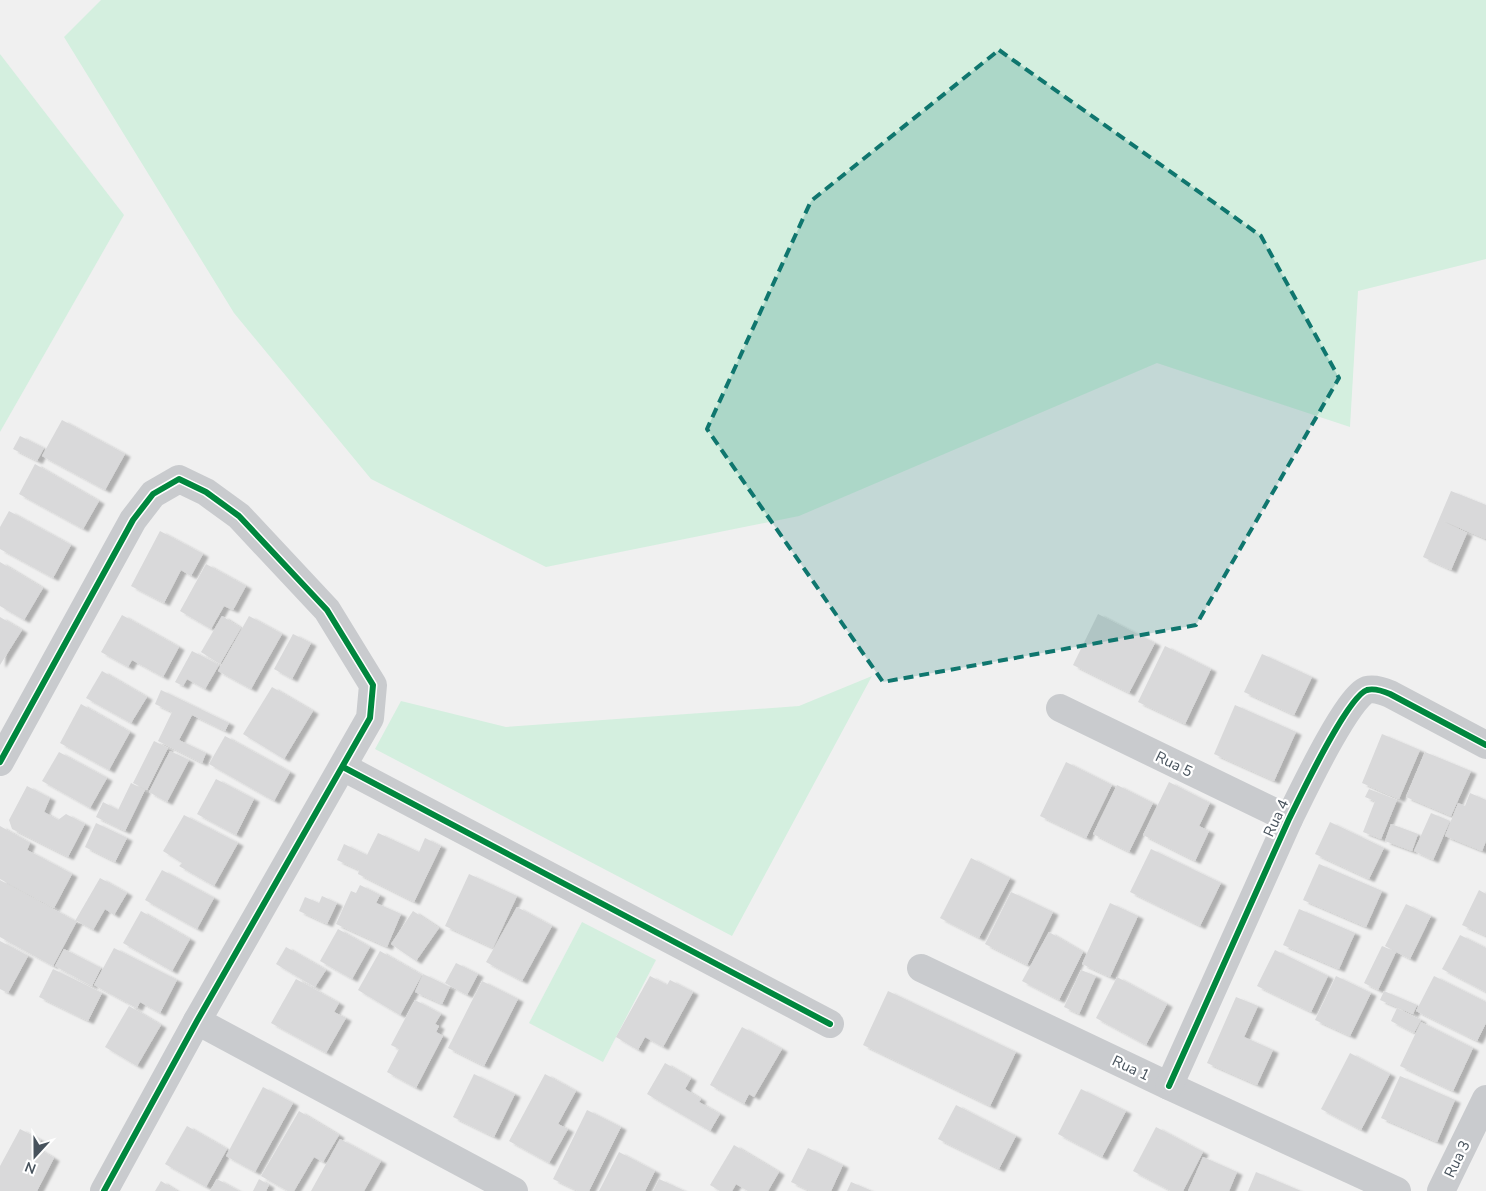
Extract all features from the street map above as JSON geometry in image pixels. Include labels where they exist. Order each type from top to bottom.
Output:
[{"type":"street","points":[[0,762],[133,520],[153,494],[179,479],[206,492],[239,516],[328,610],[373,685],[370,718],[197,1022],[104,1191]]},
{"type":"street","name":"Rua 4","points":[[1170,1086],[1289,819],[1308,780],[1347,710],[1356,698],[1367,690],[1380,690],[1486,745]]},
{"type":"street","name":"Rua 5","points":[[1060,708],[1289,819]]},
{"type":"street","points":[[343,767],[830,1024]]},
{"type":"street","name":"Rua 1","points":[[921,968],[1397,1191]]},
{"type":"street","points":[[197,1022],[514,1191]]},
{"type":"street","name":"Rua 3","points":[[1441,1191],[1486,1099]]},
{"type":"highlighted area","points":[[999,50],[1261,236],[1339,378],[1196,625],[883,682],[707,429],[811,201]]},
{"type":"green space","points":[[101,0],[1486,0],[1486,259],[1358,291],[1350,427],[1157,363],[799,516],[546,567],[371,479],[234,313],[64,37]]},
{"type":"green space","points":[[0,54],[124,215],[0,432]]},
{"type":"green space","points":[[872,676],[732,936],[375,749],[401,701],[506,727],[799,706]]},
{"type":"green space","points":[[582,922],[656,960],[603,1062],[529,1023]]},
{"type":"building","points":[[62,420],[125,454],[105,490],[42,456]]},
{"type":"building","points":[[20,436],[44,448],[37,461],[13,449]]},
{"type":"building","points":[[35,464],[99,501],[83,529],[19,494]]},
{"type":"building","points":[[1451,491],[1486,505],[1486,539],[1443,521],[1467,533],[1451,570],[1423,557]]},
{"type":"building","points":[[9,511],[71,545],[53,578],[0,549],[0,527]]},
{"type":"building","points":[[160,531],[203,554],[191,576],[181,570],[164,603],[131,586]]},
{"type":"building","points":[[0,562],[43,588],[24,620],[0,606]]},
{"type":"building","points":[[206,564],[246,586],[233,610],[224,606],[211,629],[180,611]]},
{"type":"building","points":[[1098,614],[1155,643],[1129,693],[1073,665]]},
{"type":"building","points":[[122,615],[179,647],[163,677],[132,660],[128,667],[101,652]]},
{"type":"building","points":[[222,616],[241,628],[220,664],[201,652]]},
{"type":"building","points":[[249,616],[282,634],[251,689],[218,671]]},
{"type":"building","points":[[0,617],[22,630],[0,665]]},
{"type":"building","points":[[293,634],[311,643],[292,679],[274,669]]},
{"type":"building","points":[[1165,646],[1211,669],[1185,724],[1138,702]]},
{"type":"building","points":[[192,651],[219,665],[205,689],[187,679],[183,686],[175,682]]},
{"type":"building","points":[[1262,654],[1312,677],[1294,715],[1244,692]]},
{"type":"building","points":[[102,671],[147,697],[131,723],[86,698]]},
{"type":"building","points":[[272,687],[313,711],[284,759],[243,734]]},
{"type":"building","points":[[161,690],[229,723],[225,731],[192,715],[179,740],[206,753],[202,763],[158,741],[172,712],[155,704]]},
{"type":"building","points":[[81,704],[130,732],[109,770],[60,743]]},
{"type":"building","points":[[1235,705],[1296,732],[1274,781],[1214,754]]},
{"type":"building","points":[[1382,734],[1420,750],[1399,799],[1362,783]]},
{"type":"building","points":[[225,736],[290,772],[274,801],[209,764]]},
{"type":"building","points":[[154,741],[168,748],[147,790],[133,783]]},
{"type":"building","points":[[170,751],[189,760],[167,802],[149,792]]},
{"type":"building","points":[[59,752],[107,778],[90,808],[42,781]]},
{"type":"building","points":[[1425,752],[1471,771],[1451,816],[1406,797]]},
{"type":"building","points":[[1066,762],[1112,785],[1086,838],[1040,816]]},
{"type":"building","points":[[216,779],[254,799],[236,835],[197,814]]},
{"type":"building","points":[[1169,782],[1210,803],[1199,826],[1209,831],[1195,861],[1143,835]]},
{"type":"building","points":[[131,783],[145,790],[125,831],[96,817],[103,802],[118,810]]},
{"type":"building","points":[[1117,785],[1153,803],[1129,852],[1093,834]]},
{"type":"building","points":[[27,786],[50,798],[44,812],[58,820],[66,814],[85,824],[68,857],[12,829],[9,820]]},
{"type":"building","points":[[1369,789],[1397,800],[1381,839],[1363,832],[1375,801],[1365,797]]},
{"type":"building","points":[[1470,793],[1486,800],[1486,841],[1482,851],[1445,836],[1458,803],[1465,806]]},
{"type":"building","points":[[1431,813],[1450,821],[1433,860],[1414,851]]},
{"type":"building","points":[[184,815],[238,843],[214,886],[179,866],[182,863],[163,851]]},
{"type":"building","points":[[1330,822],[1384,848],[1369,879],[1315,854]]},
{"type":"building","points":[[96,823],[127,838],[115,862],[85,847]]},
{"type":"building","points":[[1391,824],[1418,834],[1412,851],[1385,841]]},
{"type":"building","points":[[0,826],[30,843],[27,850],[72,874],[54,908],[0,879]]},
{"type":"building","points":[[378,833],[419,852],[425,838],[441,846],[414,902],[358,874],[359,870],[337,860],[344,844],[367,855]]},
{"type":"building","points":[[1151,849],[1221,883],[1200,926],[1130,892]]},
{"type":"building","points":[[971,858],[1010,878],[979,938],[940,918]]},
{"type":"building","points":[[1319,864],[1382,891],[1366,927],[1303,900]]},
{"type":"building","points":[[162,870],[214,898],[197,929],[145,900]]},
{"type":"building","points":[[469,874],[517,896],[493,948],[445,926]]},
{"type":"building","points":[[100,878],[127,893],[114,915],[105,909],[93,930],[77,921],[53,966],[0,937],[0,880],[75,921]]},
{"type":"building","points":[[360,885],[380,895],[376,903],[401,914],[387,947],[336,924],[351,891],[356,893]]},
{"type":"building","points":[[1479,890],[1486,894],[1486,936],[1462,925]]},
{"type":"building","points":[[1011,892],[1053,912],[1027,965],[985,944]]},
{"type":"building","points":[[322,896],[337,903],[327,924],[299,911],[305,897],[319,903]]},
{"type":"building","points":[[1110,903],[1138,916],[1110,977],[1082,964]]},
{"type":"building","points":[[1406,904],[1431,916],[1410,959],[1385,946]]},
{"type":"building","points":[[517,907],[552,926],[522,981],[486,962]]},
{"type":"building","points":[[1299,909],[1355,933],[1339,969],[1283,945]]},
{"type":"building","points":[[141,911],[190,939],[172,971],[123,943]]},
{"type":"building","points":[[413,911],[439,928],[416,961],[391,944]]},
{"type":"building","points":[[338,929],[370,947],[352,979],[320,961]]},
{"type":"building","points":[[1049,932],[1083,952],[1059,1000],[1022,981]]},
{"type":"building","points":[[1460,935],[1486,948],[1486,992],[1442,969]]},
{"type":"building","points":[[0,941],[28,956],[8,993],[0,989]]},
{"type":"building","points":[[1382,946],[1396,952],[1378,990],[1364,983]]},
{"type":"building","points":[[286,947],[326,970],[315,987],[276,964]]},
{"type":"building","points":[[114,948],[177,980],[160,1013],[140,1002],[137,1008],[94,985]]},
{"type":"building","points":[[64,949],[101,968],[92,986],[55,966]]},
{"type":"building","points":[[1275,950],[1328,976],[1311,1012],[1257,986]]},
{"type":"building","points":[[380,951],[422,975],[400,1015],[358,990]]},
{"type":"building","points":[[456,963],[478,974],[467,995],[445,983]]},
{"type":"building","points":[[53,969],[102,993],[88,1021],[39,997]]},
{"type":"building","points":[[1081,970],[1096,976],[1079,1014],[1064,1007]]},
{"type":"building","points":[[423,974],[450,987],[442,1004],[415,992]]},
{"type":"building","points":[[650,976],[667,985],[670,980],[693,992],[663,1047],[645,1037],[638,1050],[616,1037]]},
{"type":"building","points":[[1336,976],[1371,993],[1350,1036],[1315,1020]]},
{"type":"building","points":[[1434,976],[1486,1002],[1486,1023],[1477,1041],[1416,1011]]},
{"type":"building","points":[[1117,977],[1167,1004],[1146,1045],[1096,1018]]},
{"type":"building","points":[[296,979],[339,1003],[334,1012],[346,1018],[326,1053],[271,1023]]},
{"type":"building","points":[[482,981],[518,999],[484,1066],[448,1048]]},
{"type":"building","points":[[888,991],[1016,1052],[990,1106],[863,1045]]},
{"type":"building","points":[[1384,991],[1417,1005],[1413,1014],[1380,1000]]},
{"type":"building","points":[[1236,997],[1258,1006],[1244,1037],[1273,1050],[1257,1085],[1207,1063]]},
{"type":"building","points":[[415,1000],[441,1014],[435,1024],[439,1026],[436,1032],[443,1036],[416,1088],[387,1072],[399,1049],[391,1045]]},
{"type":"building","points":[[129,1006],[161,1025],[137,1066],[105,1047]]},
{"type":"building","points":[[1397,1008],[1421,1020],[1414,1033],[1391,1021]]},
{"type":"building","points":[[1421,1022],[1473,1048],[1453,1091],[1400,1066]]},
{"type":"building","points":[[742,1027],[782,1049],[754,1097],[749,1094],[744,1104],[710,1085]]},
{"type":"building","points":[[1350,1053],[1390,1074],[1361,1130],[1321,1109]]},
{"type":"building","points":[[665,1063],[691,1078],[685,1089],[701,1099],[699,1102],[720,1114],[710,1131],[647,1094]]},
{"type":"building","points":[[474,1074],[515,1094],[494,1137],[453,1117]]},
{"type":"building","points":[[545,1074],[576,1091],[558,1124],[568,1129],[549,1163],[509,1141]]},
{"type":"building","points":[[1400,1076],[1455,1100],[1437,1142],[1381,1118]]},
{"type":"building","points":[[263,1087],[293,1103],[255,1172],[226,1156]]},
{"type":"building","points":[[1081,1089],[1126,1111],[1102,1157],[1058,1134]]},
{"type":"building","points":[[956,1105],[1016,1136],[999,1169],[938,1139]]},
{"type":"building","points":[[587,1110],[621,1127],[589,1191],[578,1191],[553,1179]]},
{"type":"building","points":[[299,1111],[339,1135],[323,1162],[314,1157],[294,1191],[288,1191],[261,1176]]},
{"type":"building","points":[[187,1126],[227,1149],[206,1187],[165,1164]]},
{"type":"building","points":[[1156,1127],[1203,1152],[1183,1191],[1171,1191],[1133,1171]]},
{"type":"building","points":[[20,1129],[41,1140],[37,1148],[54,1158],[37,1191],[0,1191],[0,1166]]},
{"type":"building","points":[[340,1139],[381,1161],[364,1191],[311,1191]]},
{"type":"building","points":[[734,1145],[779,1172],[768,1191],[748,1191],[736,1184],[732,1191],[720,1191],[710,1185]]},
{"type":"building","points":[[808,1148],[843,1165],[831,1191],[810,1191],[791,1182]]},
{"type":"building","points":[[619,1152],[655,1171],[645,1191],[599,1191]]},
{"type":"building","points":[[1203,1157],[1237,1172],[1229,1191],[1188,1191]]},
{"type":"building","points":[[1256,1172],[1301,1191],[1248,1191]]},
{"type":"building","points":[[217,1179],[239,1191],[210,1191]]},
{"type":"building","points":[[259,1179],[269,1185],[266,1191],[253,1191]]},
{"type":"building","points":[[659,1179],[685,1191],[653,1191]]},
{"type":"building","points":[[161,1181],[177,1191],[155,1191]]},
{"type":"building","points":[[851,1182],[872,1191],[847,1191]]},
{"type":"cycle path","points":[[0,762],[133,520],[153,494],[179,479],[206,492],[239,516],[327,610],[373,685],[370,718],[197,1021],[104,1191]]},
{"type":"cycle path","points":[[1169,1086],[1289,819],[1336,728],[1358,697],[1367,690],[1379,690],[1486,745]]},
{"type":"cycle path","points":[[343,767],[830,1024]]}]
